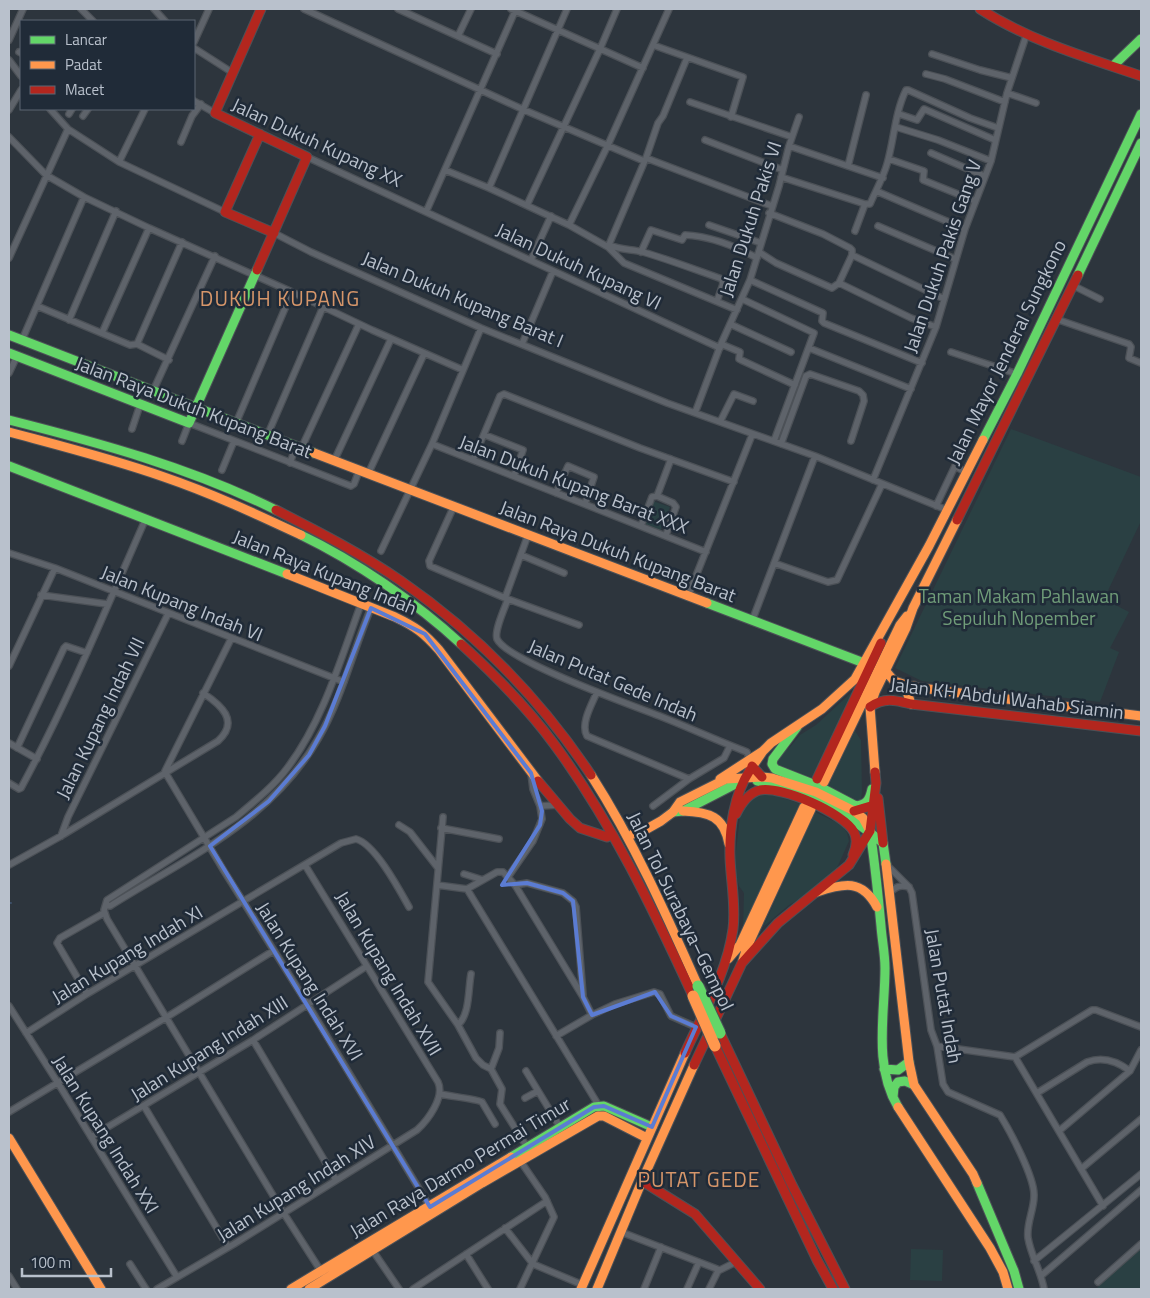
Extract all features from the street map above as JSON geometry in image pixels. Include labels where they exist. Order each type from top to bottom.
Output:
[{"type":"main road","name":"Jalan Dukuh Kupang XX","points":[[261,9],[215,113],[307,157]]},
{"type":"main road","points":[[980,9],[999,22],[1026,36],[1141,76]]},
{"type":"main road","points":[[1113,66],[1141,39]]},
{"type":"main road","name":"Jalan Mayor Jenderal Sungkono","points":[[913,608],[1141,114]]},
{"type":"main road","points":[[225,212],[260,134]]},
{"type":"main road","name":"Jalan Mayor Jenderal Sungkono","points":[[897,604],[1021,375],[1056,319],[1141,142]]},
{"type":"main road","points":[[189,422],[256,276],[307,157]]},
{"type":"main road","name":"Jalan Dukuh Kupang Barat I","points":[[225,212],[274,234]]},
{"type":"main road","name":"Jalan Raya Dukuh Kupang Barat","points":[[9,335],[298,448],[864,663]]},
{"type":"main road","name":"Jalan Raya Dukuh Kupang Barat","points":[[13,355],[140,405],[189,422]]},
{"type":"main road","points":[[97,388],[104,373]]},
{"type":"main road","name":"Jalan Tol Surabaya–Gempol","points":[[9,420],[100,443],[232,490],[311,526],[356,551],[409,586],[478,641],[529,694],[557,727],[580,760],[639,857],[696,991],[714,1046],[813,1252],[842,1288]]},
{"type":"main road","name":"Jalan Tol Surabaya–Gempol","points":[[9,432],[118,461],[227,499],[312,540],[355,564],[415,605],[480,659],[531,714],[571,767],[612,833],[720,1033],[842,1288]]},
{"type":"main road","name":"Jalan Raya Kupang Indah","points":[[9,466],[146,518],[412,625],[425,634],[439,650],[531,773],[558,805],[580,828],[607,837]]},
{"type":"main road","points":[[897,604],[887,632],[821,780],[900,625],[913,608]]},
{"type":"main road","points":[[678,812],[680,802],[751,762],[785,732],[799,724],[847,688],[855,679],[897,604]]},
{"type":"main road","points":[[913,608],[906,628],[874,692],[870,708],[876,783],[909,1062],[914,1086],[973,1174],[1014,1271],[1019,1289]]},
{"type":"main road","name":"Jalan KH Abdul Wahab Siamin","points":[[885,670],[895,682],[914,686],[1141,716]]},
{"type":"main road","points":[[911,704],[908,695],[914,686]]},
{"type":"main road","name":"Jalan KH Abdul Wahab Siamin","points":[[870,708],[880,700],[887,699],[911,704],[1141,731]]},
{"type":"main road","points":[[1056,721],[1059,705]]},
{"type":"main road","points":[[799,724],[773,759],[773,767],[779,771],[818,786],[856,806],[860,806],[867,803],[871,797],[874,764]]},
{"type":"main road","points":[[751,762],[762,777]]},
{"type":"main road","points":[[730,857],[735,803],[751,762]]},
{"type":"main road","points":[[633,834],[645,830],[745,778],[785,788],[813,798],[870,831],[883,844]]},
{"type":"main road","points":[[708,787],[726,779],[772,778],[810,790],[854,811],[863,818],[870,831]]},
{"type":"main road","points":[[876,783],[870,831],[876,870],[884,967],[882,1040],[884,1069],[893,1099],[910,1128],[990,1248],[1003,1272],[1008,1289]]},
{"type":"main road","points":[[733,820],[747,797],[762,789],[779,791],[810,804],[839,818],[849,825],[854,832],[856,840],[855,850],[844,869]]},
{"type":"main road","points":[[854,811],[874,805]]},
{"type":"main road","points":[[597,1289],[642,1181],[742,963],[747,947],[807,808],[740,945],[727,959]]},
{"type":"main road","points":[[582,1287],[727,959],[733,929],[735,901],[728,835],[718,820],[709,814],[701,811],[678,812]]},
{"type":"main road","points":[[742,963],[792,910],[844,869],[860,849],[870,831]]},
{"type":"main road","points":[[817,892],[836,884],[860,887],[872,896],[877,906],[881,923]]},
{"type":"main road","points":[[884,1069],[896,1072],[909,1062]]},
{"type":"main road","points":[[893,1099],[893,1090],[896,1083],[904,1080],[914,1086]]},
{"type":"main road","name":"Jalan Raya Darmo Permai Timur","points":[[518,1157],[528,1147],[599,1106],[604,1106],[649,1132]]},
{"type":"main road","name":"Jalan Raya Darmo Permai Timur","points":[[291,1289],[323,1275],[368,1250],[518,1157],[600,1115],[649,1132]]},
{"type":"main road","points":[[9,1138],[101,1289]]},
{"type":"main road","points":[[642,1181],[694,1214],[760,1289]]},
{"type":"main road","name":"Jalan Raya Darmo Permai Timur","points":[[309,1289],[323,1275]]},
{"type":"street","points":[[9,40],[18,27],[23,9]]},
{"type":"street","points":[[81,9],[89,20]]},
{"type":"street","points":[[195,40],[209,9]]},
{"type":"street","points":[[304,9],[607,147],[772,206]]},
{"type":"street","points":[[398,9],[497,54]]},
{"type":"street","points":[[458,36],[471,9]]},
{"type":"street","points":[[426,212],[497,54],[514,9],[643,68]]},
{"type":"street","points":[[489,188],[567,9]]},
{"type":"street","points":[[527,205],[617,9]]},
{"type":"street","points":[[569,225],[607,147],[669,9]]},
{"type":"street","name":"Jalan Dukuh Pakis Gang V","points":[[873,480],[936,327],[955,259],[991,161],[1007,93],[1026,36]]},
{"type":"street","points":[[653,45],[743,78],[731,117]]},
{"type":"street","points":[[195,49],[233,73]]},
{"type":"street","points":[[932,54],[980,70],[1012,78]]},
{"type":"street","points":[[608,246],[645,160],[658,123],[687,58]]},
{"type":"street","points":[[9,60],[20,75]]},
{"type":"street","points":[[926,74],[945,79],[1005,102]]},
{"type":"street","points":[[781,177],[870,204],[883,178],[889,159],[906,90],[998,128]]},
{"type":"street","points":[[9,110],[20,92]]},
{"type":"street","points":[[1007,93],[1036,103]]},
{"type":"street","points":[[848,166],[866,96]]},
{"type":"street","points":[[195,101],[215,113]]},
{"type":"street","points":[[690,102],[792,137]]},
{"type":"street","points":[[181,142],[192,116],[201,104]]},
{"type":"street","points":[[899,114],[917,120],[924,109],[995,140]]},
{"type":"street","name":"Jalan Dukuh Kupang Barat I","points":[[51,110],[68,129],[119,162],[225,212]]},
{"type":"street","points":[[84,116],[87,110]]},
{"type":"street","points":[[119,162],[143,110]]},
{"type":"street","name":"Jalan Dukuh Pakis VI","points":[[695,413],[720,346],[750,280],[799,117]]},
{"type":"street","points":[[896,127],[946,143],[991,161]]},
{"type":"street","points":[[9,258],[68,129]]},
{"type":"street","points":[[705,140],[783,170]]},
{"type":"street","points":[[10,141],[46,175],[84,197],[424,354],[463,370]]},
{"type":"street","points":[[789,146],[883,178]]},
{"type":"street","points":[[931,153],[984,176]]},
{"type":"street","name":"Jalan Dukuh Kupang XX","points":[[307,157],[426,212]]},
{"type":"street","points":[[889,159],[924,171],[923,180],[975,201]]},
{"type":"street","points":[[445,170],[551,216],[608,246],[641,252],[722,280],[723,284],[717,301]]},
{"type":"street","points":[[876,191],[965,229]]},
{"type":"street","points":[[22,340],[84,197]]},
{"type":"street","points":[[855,231],[865,204]]},
{"type":"street","points":[[69,320],[116,212]]},
{"type":"street","name":"Jalan Dukuh Kupang VI","points":[[426,212],[720,346],[740,352],[739,359],[795,385]]},
{"type":"street","points":[[770,213],[823,234],[852,252],[944,299]]},
{"type":"street","points":[[531,260],[551,216]]},
{"type":"street","points":[[709,225],[761,243]]},
{"type":"street","points":[[878,226],[955,259]]},
{"type":"street","points":[[102,333],[149,228]]},
{"type":"street","points":[[641,252],[651,230],[682,240],[685,235],[702,236],[758,255],[832,288],[839,284],[852,252]]},
{"type":"street","name":"Jalan Dukuh Kupang Barat I","points":[[274,234],[481,328],[667,403],[815,456],[947,510]]},
{"type":"street","points":[[137,344],[182,242]]},
{"type":"street","points":[[608,246],[624,263],[737,310]]},
{"type":"street","points":[[153,391],[169,360],[215,256]]},
{"type":"street","points":[[522,344],[553,271]]},
{"type":"street","points":[[750,280],[824,314],[822,322],[922,363]]},
{"type":"street","points":[[839,284],[911,318],[936,327]]},
{"type":"street","points":[[1072,285],[1100,299]]},
{"type":"street","points":[[236,423],[292,292]]},
{"type":"street","points":[[742,299],[813,332],[809,348],[774,441]]},
{"type":"street","points":[[37,306],[130,344],[137,344],[169,360]]},
{"type":"street","points":[[267,436],[323,307]]},
{"type":"street","points":[[1056,319],[1130,344],[1130,358],[1141,363]]},
{"type":"street","points":[[290,463],[359,324]]},
{"type":"street","points":[[730,324],[791,352]]},
{"type":"street","points":[[381,551],[432,444],[481,328]]},
{"type":"street","points":[[334,461],[392,339]]},
{"type":"street","points":[[809,348],[911,389]]},
{"type":"street","points":[[951,352],[1021,375]]},
{"type":"street","points":[[364,472],[424,354]]},
{"type":"street","points":[[9,372],[13,355]]},
{"type":"street","points":[[781,444],[806,376],[810,374],[859,391],[863,395],[864,402],[851,441]]},
{"type":"street","points":[[473,460],[500,396],[504,394],[640,448],[734,482]]},
{"type":"street","points":[[720,422],[734,394],[753,401]]},
{"type":"street","points":[[132,429],[140,405]]},
{"type":"street","points":[[182,441],[189,422]]},
{"type":"street","name":"Jalan Raya Dukuh Kupang Barat","points":[[189,422],[351,486],[364,472]]},
{"type":"street","points":[[485,435],[523,450],[514,476]]},
{"type":"street","points":[[688,596],[752,435]]},
{"type":"street","points":[[222,470],[234,441]]},
{"type":"street","name":"Jalan Dukuh Kupang Barat XXX","points":[[432,444],[706,552]]},
{"type":"street","points":[[752,621],[815,456]]},
{"type":"street","points":[[657,496],[671,459]]},
{"type":"street","points":[[556,492],[568,466],[594,477],[585,504]]},
{"type":"street","points":[[936,506],[955,466],[967,472]]},
{"type":"street","points":[[774,563],[828,582],[838,580],[882,484]]},
{"type":"street","points":[[641,526],[652,497],[657,496],[673,503],[676,507],[666,536]]},
{"type":"street","points":[[454,506],[429,561],[430,566],[506,598],[579,625]]},
{"type":"street","points":[[9,783],[19,789],[21,788],[37,759],[87,653],[146,518]]},
{"type":"street","name":"Jalan Putat Gede Indah","points":[[528,535],[496,633],[498,641],[524,660],[597,692],[747,752],[751,762]]},
{"type":"street","name":"Jalan Kupang Indah VI","points":[[9,553],[55,568],[344,682]]},
{"type":"street","points":[[521,555],[564,573]]},
{"type":"street","points":[[9,666],[55,568]]},
{"type":"street","points":[[42,596],[107,604]]},
{"type":"street","points":[[87,994],[57,943],[60,938],[104,912],[107,900],[236,817],[285,771],[314,725],[366,606]]},
{"type":"street","points":[[106,905],[110,906],[210,846],[269,801],[291,778],[319,738],[344,682],[366,606]]},
{"type":"street","name":"Jalan Kupang Indah VII","points":[[61,836],[68,817],[168,614]]},
{"type":"street","points":[[165,772],[231,639]]},
{"type":"street","points":[[17,748],[64,648],[66,646],[87,653]]},
{"type":"street","points":[[597,692],[586,720],[584,730],[586,736],[688,779]]},
{"type":"street","points":[[9,865],[61,836],[218,740],[225,733],[228,724],[227,716],[223,708],[203,693]]},
{"type":"street","points":[[9,743],[37,759]]},
{"type":"street","points":[[653,806],[688,779],[724,758],[730,746]]},
{"type":"street","points":[[285,771],[291,778]]},
{"type":"street","name":"Jalan Kupang Indah XVI","points":[[165,772],[432,1210]]},
{"type":"street","points":[[508,877],[529,847],[542,819],[540,806],[533,789],[531,773]]},
{"type":"street","points":[[540,806],[558,805]]},
{"type":"street","points":[[442,817],[428,982],[458,1025],[476,1058],[483,1065],[491,1069],[502,1089],[500,1104],[528,1147]]},
{"type":"street","points":[[400,825],[410,832],[438,868]]},
{"type":"street","points":[[441,828],[499,839]]},
{"type":"street","name":"Jalan Kupang Indah XI","points":[[26,1033],[87,994],[339,844],[356,839],[368,846],[409,907]]},
{"type":"street","points":[[173,858],[177,865]]},
{"type":"street","points":[[886,864],[909,887]]},
{"type":"street","name":"Jalan Kupang Indah XVII","points":[[305,865],[438,1082],[440,1087],[439,1097]]},
{"type":"street","points":[[436,885],[467,889],[499,871],[503,872],[515,885],[592,1015]]},
{"type":"street","points":[[464,874],[483,880]]},
{"type":"street","points":[[146,875],[150,881]]},
{"type":"street","points":[[515,885],[527,883],[563,893],[573,901],[576,907],[583,997]]},
{"type":"street","points":[[889,894],[896,886],[909,887]]},
{"type":"street","name":"Jalan Putat Indah","points":[[909,887],[912,893],[931,1030],[937,1046],[943,1084],[948,1092],[1000,1114],[1030,1174],[1035,1192],[1028,1234],[1031,1253],[1042,1275]]},
{"type":"street","points":[[467,889],[599,1106]]},
{"type":"street","points":[[104,912],[134,966],[167,1017],[283,1212],[323,1275]]},
{"type":"street","points":[[9,1112],[273,951]]},
{"type":"street","name":"Jalan Kupang Indah XIII","points":[[91,1137],[253,1040],[367,966]]},
{"type":"street","points":[[458,1025],[466,1012],[471,974]]},
{"type":"street","points":[[556,1036],[615,1004],[655,992],[660,994],[671,1016],[696,1027]]},
{"type":"street","name":"Jalan Kupang Indah XXI","points":[[9,1006],[177,1277]]},
{"type":"street","points":[[937,1046],[1014,1057],[1092,1010],[1141,1027]]},
{"type":"street","points":[[491,1069],[498,1048],[500,1034]]},
{"type":"street","points":[[253,1040],[336,1180]]},
{"type":"street","points":[[1059,1131],[1130,1072],[1141,1050]]},
{"type":"street","points":[[1014,1057],[1103,1206]]},
{"type":"street","points":[[1037,1093],[1095,1059],[1102,1058],[1113,1061],[1130,1072]]},
{"type":"street","points":[[526,1071],[560,1127]]},
{"type":"street","points":[[525,1098],[538,1091]]},
{"type":"street","points":[[439,1097],[478,1100],[482,1102],[496,1124]]},
{"type":"street","name":"Jalan Kupang Indah XIV","points":[[157,1289],[422,1126],[439,1097]]},
{"type":"street","points":[[144,1106],[228,1247]]},
{"type":"street","points":[[1081,1169],[1141,1119]]},
{"type":"street","points":[[518,1157],[547,1201],[554,1218],[520,1289]]},
{"type":"street","points":[[1034,1261],[1141,1174]]},
{"type":"street","points":[[1044,1289],[1042,1275],[1141,1190]]},
{"type":"street","points":[[413,1289],[547,1201]]},
{"type":"street","points":[[505,1228],[533,1264],[582,1287]]},
{"type":"street","points":[[621,1232],[700,1262],[718,1271]]},
{"type":"street","points":[[1098,1282],[1141,1244]]},
{"type":"street","points":[[644,1289],[661,1247]]},
{"type":"street","points":[[368,1250],[399,1289]]},
{"type":"street","points":[[466,1254],[488,1289]]},
{"type":"street","points":[[687,1289],[700,1262]]},
{"type":"street","points":[[709,1289],[718,1271],[736,1262]]},
{"type":"street","points":[[130,1264],[146,1289]]},
{"type":"street","points":[[9,1276],[17,1289]]},
{"type":"street","points":[[423,1282],[428,1289]]},
{"type":"highlighted area","points":[[371,608],[425,634],[531,773],[542,811],[540,825],[502,885],[527,883],[563,893],[573,901],[583,997],[592,1015],[655,992],[671,1016],[696,1027],[652,1127],[604,1106],[594,1107],[430,1207],[210,846],[269,801],[309,755],[325,726]]},
{"type":"green space","name":"Taman Makam Pahlawan Sepuluh Nopember","points":[[1011,429],[1141,477],[1141,521],[1104,599],[1129,612],[1110,648],[1119,652],[1100,702],[922,681],[895,668]]},
{"type":"green space","points":[[647,499],[670,507],[659,534],[637,526]]},
{"type":"green space","points":[[853,691],[811,782],[775,768],[774,758],[790,747],[800,735],[816,725]]},
{"type":"green space","points":[[855,731],[861,740],[862,792],[861,799],[856,803],[827,789]]},
{"type":"green space","points":[[765,792],[801,804],[743,929],[744,893],[739,886],[736,875],[735,860],[741,807],[745,801]]},
{"type":"green space","points":[[815,812],[836,822],[847,833],[849,841],[837,868],[763,927]]},
{"type":"green space","points":[[911,1249],[943,1250],[942,1281],[910,1280]]},
{"type":"green space","points":[[1141,1249],[1141,1289],[1096,1289],[1115,1270]]},
{"type":"traffic: fast","points":[[1113,66],[1141,39]]},
{"type":"traffic: fast","points":[[983,440],[1017,374],[1141,114]]},
{"type":"traffic: fast","points":[[1078,275],[1141,143]]},
{"type":"traffic: fast","points":[[9,353],[189,423],[257,270]]},
{"type":"traffic: fast","points":[[9,335],[314,453]]},
{"type":"traffic: fast","points":[[9,420],[77,438],[178,469],[211,481],[276,510]]},
{"type":"traffic: fast","points":[[9,466],[287,574]]},
{"type":"traffic: fast","points":[[301,535],[343,557],[385,584],[425,613],[461,644]]},
{"type":"traffic: fast","points":[[707,603],[864,663]]},
{"type":"traffic: fast","points":[[797,727],[773,759],[772,764],[775,769],[818,786],[856,806],[867,801],[872,789]]},
{"type":"traffic: fast","points":[[673,812],[683,811],[745,779]]},
{"type":"traffic: fast","points":[[757,781],[808,797],[839,812],[883,843],[886,864]]},
{"type":"traffic: fast","points":[[870,831],[885,963],[883,1057],[890,1091],[898,1107]]},
{"type":"traffic: fast","points":[[698,986],[720,1033]]},
{"type":"traffic: fast","points":[[884,1069],[898,1070],[909,1062]]},
{"type":"traffic: fast","points":[[893,1097],[894,1087],[898,1082],[905,1081],[914,1085]]},
{"type":"traffic: fast","points":[[511,1157],[594,1107],[604,1106],[652,1127]]},
{"type":"traffic: fast","points":[[977,1183],[1014,1271],[1019,1289]]},
{"type":"traffic: slow","points":[[9,432],[145,470],[182,483],[301,535]]},
{"type":"traffic: slow","points":[[750,770],[771,743],[822,709],[855,679],[929,546],[983,440]]},
{"type":"traffic: slow","points":[[314,453],[707,603]]},
{"type":"traffic: slow","points":[[875,772],[870,707],[875,692],[906,628],[913,608],[957,520]]},
{"type":"traffic: slow","points":[[287,574],[395,617],[414,627],[424,635],[439,650],[538,781]]},
{"type":"traffic: slow","points":[[824,782],[900,625],[907,616]]},
{"type":"traffic: slow","points":[[885,670],[894,681],[913,687],[1141,716]]},
{"type":"traffic: slow","points":[[911,704],[908,695],[914,686]]},
{"type":"traffic: slow","points":[[720,779],[763,751]]},
{"type":"traffic: slow","points":[[591,775],[635,852],[698,986]]},
{"type":"traffic: slow","points":[[633,834],[661,821],[673,812],[680,802],[726,779],[762,777],[772,778],[816,792],[854,811],[863,818],[870,831]]},
{"type":"traffic: slow","points":[[728,959],[740,945],[804,807]]},
{"type":"traffic: slow","points":[[743,960],[747,947],[811,809]]},
{"type":"traffic: slow","points":[[683,811],[708,814],[714,817],[723,827],[729,844]]},
{"type":"traffic: slow","points":[[886,864],[909,1062],[914,1085],[973,1174],[977,1183]]},
{"type":"traffic: slow","points":[[817,892],[844,885],[852,886],[865,892],[877,907]]},
{"type":"traffic: slow","points":[[693,996],[715,1046]]},
{"type":"traffic: slow","points":[[581,1289],[685,1053]]},
{"type":"traffic: slow","points":[[597,1289],[642,1181],[694,1065]]},
{"type":"traffic: slow","points":[[898,1107],[990,1248],[1003,1272],[1008,1289]]},
{"type":"traffic: slow","points":[[309,1289],[482,1183],[598,1116],[604,1116],[647,1138]]},
{"type":"traffic: slow","points":[[9,1138],[101,1289]]},
{"type":"traffic: slow","points":[[291,1289],[511,1157]]},
{"type":"traffic: jam","points":[[257,270],[307,157],[215,113],[261,9]]},
{"type":"traffic: jam","points":[[980,9],[1038,39],[1141,76]]},
{"type":"traffic: jam","points":[[260,134],[225,212],[274,233]]},
{"type":"traffic: jam","points":[[957,520],[1078,275]]},
{"type":"traffic: jam","points":[[276,510],[371,562],[429,601],[481,645],[529,694],[572,747],[591,775]]},
{"type":"traffic: jam","points":[[817,779],[881,643]]},
{"type":"traffic: jam","points":[[461,644],[522,704],[544,730],[575,773],[630,866],[693,996]]},
{"type":"traffic: jam","points":[[870,707],[880,702],[895,701],[1141,731]]},
{"type":"traffic: jam","points":[[752,766],[762,777]]},
{"type":"traffic: jam","points":[[685,1053],[714,992],[730,945],[734,911],[730,835],[736,801],[750,770]]},
{"type":"traffic: jam","points":[[694,1065],[742,963],[778,923],[849,865],[870,831],[876,783],[875,772]]},
{"type":"traffic: jam","points":[[538,781],[580,828],[607,837]]},
{"type":"traffic: jam","points":[[736,814],[748,796],[760,790],[783,792],[812,802],[838,817],[854,832],[856,847],[853,855]]},
{"type":"traffic: jam","points":[[878,798],[883,843]]},
{"type":"traffic: jam","points":[[854,811],[874,805]]},
{"type":"traffic: jam","points":[[720,1033],[792,1185],[845,1289]]},
{"type":"traffic: jam","points":[[715,1046],[817,1260],[833,1289]]},
{"type":"traffic: jam","points":[[642,1181],[695,1214],[760,1289]]},
{"type":"district","name":"DUKUH KUPANG","points":[[280,299]]},
{"type":"district","name":"PUTAT GEDE","points":[[699,1180]]}]
